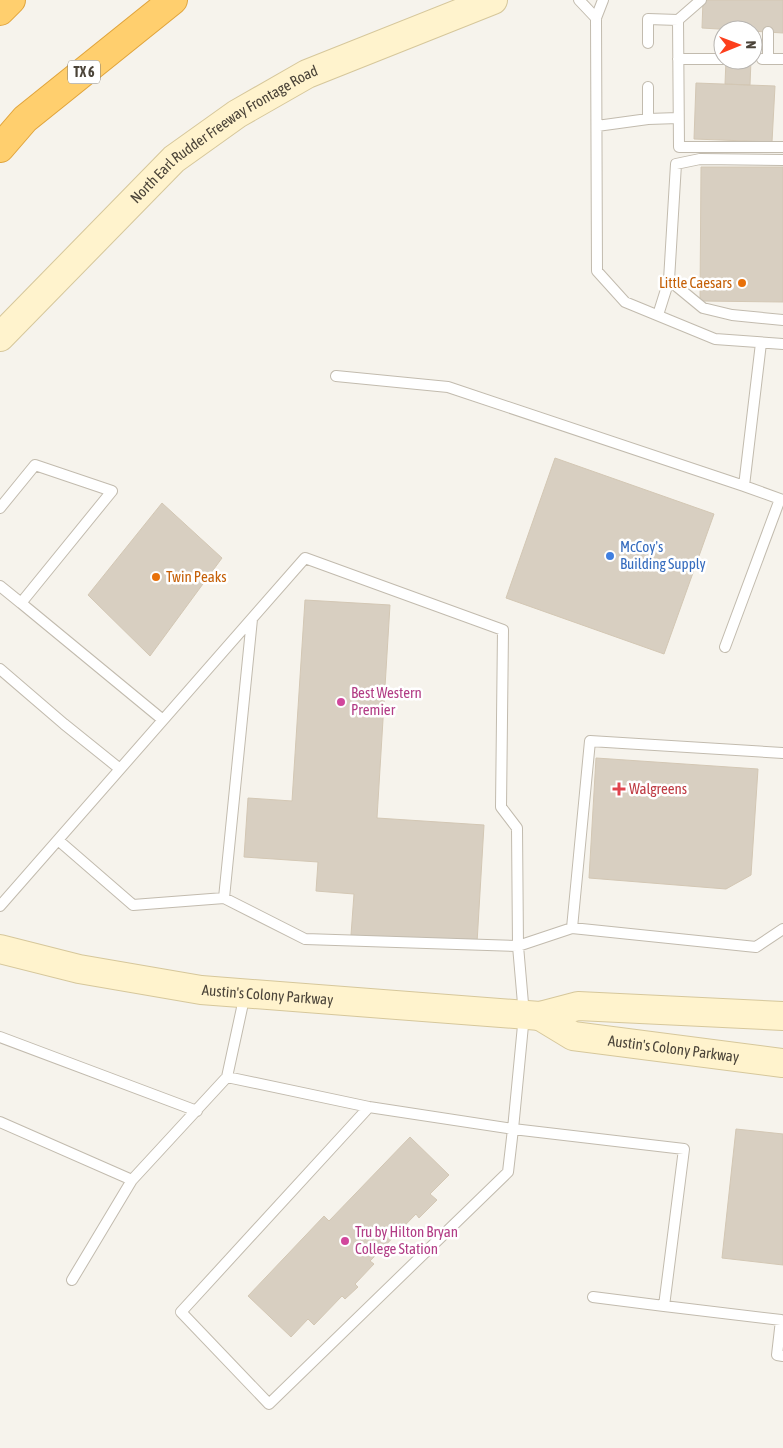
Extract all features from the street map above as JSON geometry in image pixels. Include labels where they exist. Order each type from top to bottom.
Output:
[{"type":"highway","points":[[0,11],[11,0]]},
{"type":"highway","name":"TX 6","points":[[0,148],[25,119],[173,0]]},
{"type":"street","name":"North Earl Rudder Freeway Frontage Road","points":[[0,337],[174,159],[237,114],[307,74],[493,0]]},
{"type":"street","name":"Austin's Colony Parkway","points":[[0,949],[79,969],[201,990],[532,1016],[578,1006],[783,1016]]},
{"type":"street","name":"Austin's Colony Parkway","points":[[532,1016],[573,1036],[783,1063]]},
{"type":"lane","points":[[579,0],[596,18]]},
{"type":"lane","points":[[603,0],[596,18],[597,271],[626,302],[715,339],[783,344]]},
{"type":"lane","points":[[648,43],[648,19],[678,20],[701,0]]},
{"type":"lane","points":[[678,20],[679,147],[783,147]]},
{"type":"lane","points":[[768,32],[765,59],[783,59]]},
{"type":"lane","points":[[678,59],[713,59]]},
{"type":"lane","points":[[648,87],[648,119]]},
{"type":"lane","points":[[597,126],[648,119],[678,118]]},
{"type":"lane","points":[[658,315],[669,280],[676,164],[700,159],[783,160]]},
{"type":"lane","points":[[669,280],[704,308],[732,315],[783,320]]},
{"type":"lane","points":[[744,486],[761,342]]},
{"type":"lane","points":[[336,376],[448,387],[781,500],[725,647]]},
{"type":"lane","points":[[0,508],[35,465],[112,491],[21,603]]},
{"type":"lane","points":[[0,906],[305,558],[503,630],[501,807],[517,828],[518,946],[532,1016],[513,1129],[508,1172],[269,1404],[181,1312],[369,1107]]},
{"type":"lane","points":[[0,586],[163,720]]},
{"type":"lane","points":[[224,898],[252,619]]},
{"type":"lane","points":[[0,669],[120,770]]},
{"type":"lane","points":[[572,928],[590,741],[783,753]]},
{"type":"lane","points":[[58,840],[132,905],[224,898],[305,939],[518,946],[572,928],[756,948],[783,930]]},
{"type":"lane","points":[[72,1280],[132,1180],[227,1078],[245,993]]},
{"type":"lane","points":[[0,1037],[197,1111]]},
{"type":"lane","points":[[227,1078],[369,1107],[513,1129],[684,1149],[664,1306]]},
{"type":"lane","points":[[0,1122],[132,1180]]},
{"type":"lane","points":[[593,1297],[781,1320],[778,1355],[783,1356]]},
{"type":"building","points":[[703,0],[783,0],[783,33],[763,32],[763,20],[713,20],[713,29],[702,28]]},
{"type":"building","points":[[726,70],[751,70],[750,85],[725,84]]},
{"type":"building","points":[[696,83],[775,86],[772,142],[694,139]]},
{"type":"building","points":[[701,167],[783,167],[783,302],[700,301]]},
{"type":"building","name":"McCoy's Building Supply","points":[[555,458],[714,514],[664,654],[506,598]]},
{"type":"building","name":"Twin Peaks","points":[[162,503],[222,558],[150,656],[88,595]]},
{"type":"building","name":"Best Western Premier","points":[[305,600],[390,605],[377,818],[484,825],[477,943],[351,935],[354,894],[316,891],[318,862],[244,857],[248,798],[292,801]]},
{"type":"building","name":"Walgreens","points":[[596,758],[758,769],[751,875],[726,889],[589,878]]},
{"type":"building","points":[[736,1129],[783,1134],[783,1265],[722,1258]]},
{"type":"building","name":"Tru by Hilton Bryan College Station","points":[[410,1137],[449,1175],[430,1194],[437,1200],[419,1218],[416,1214],[370,1261],[374,1264],[355,1284],[358,1287],[345,1299],[342,1296],[314,1325],[308,1319],[291,1337],[248,1296],[324,1216],[329,1221]]},
{"type":"place","name":"Little Caesars","points":[[742,283]]},
{"type":"place","name":"McCoy's Building Supply","points":[[610,556]]},
{"type":"place","name":"Twin Peaks","points":[[156,577]]},
{"type":"place","name":"Best Western Premier","points":[[341,702]]},
{"type":"place","name":"Walgreens","points":[[619,789]]},
{"type":"place","name":"Tru by Hilton Bryan College Station","points":[[345,1241]]}]
